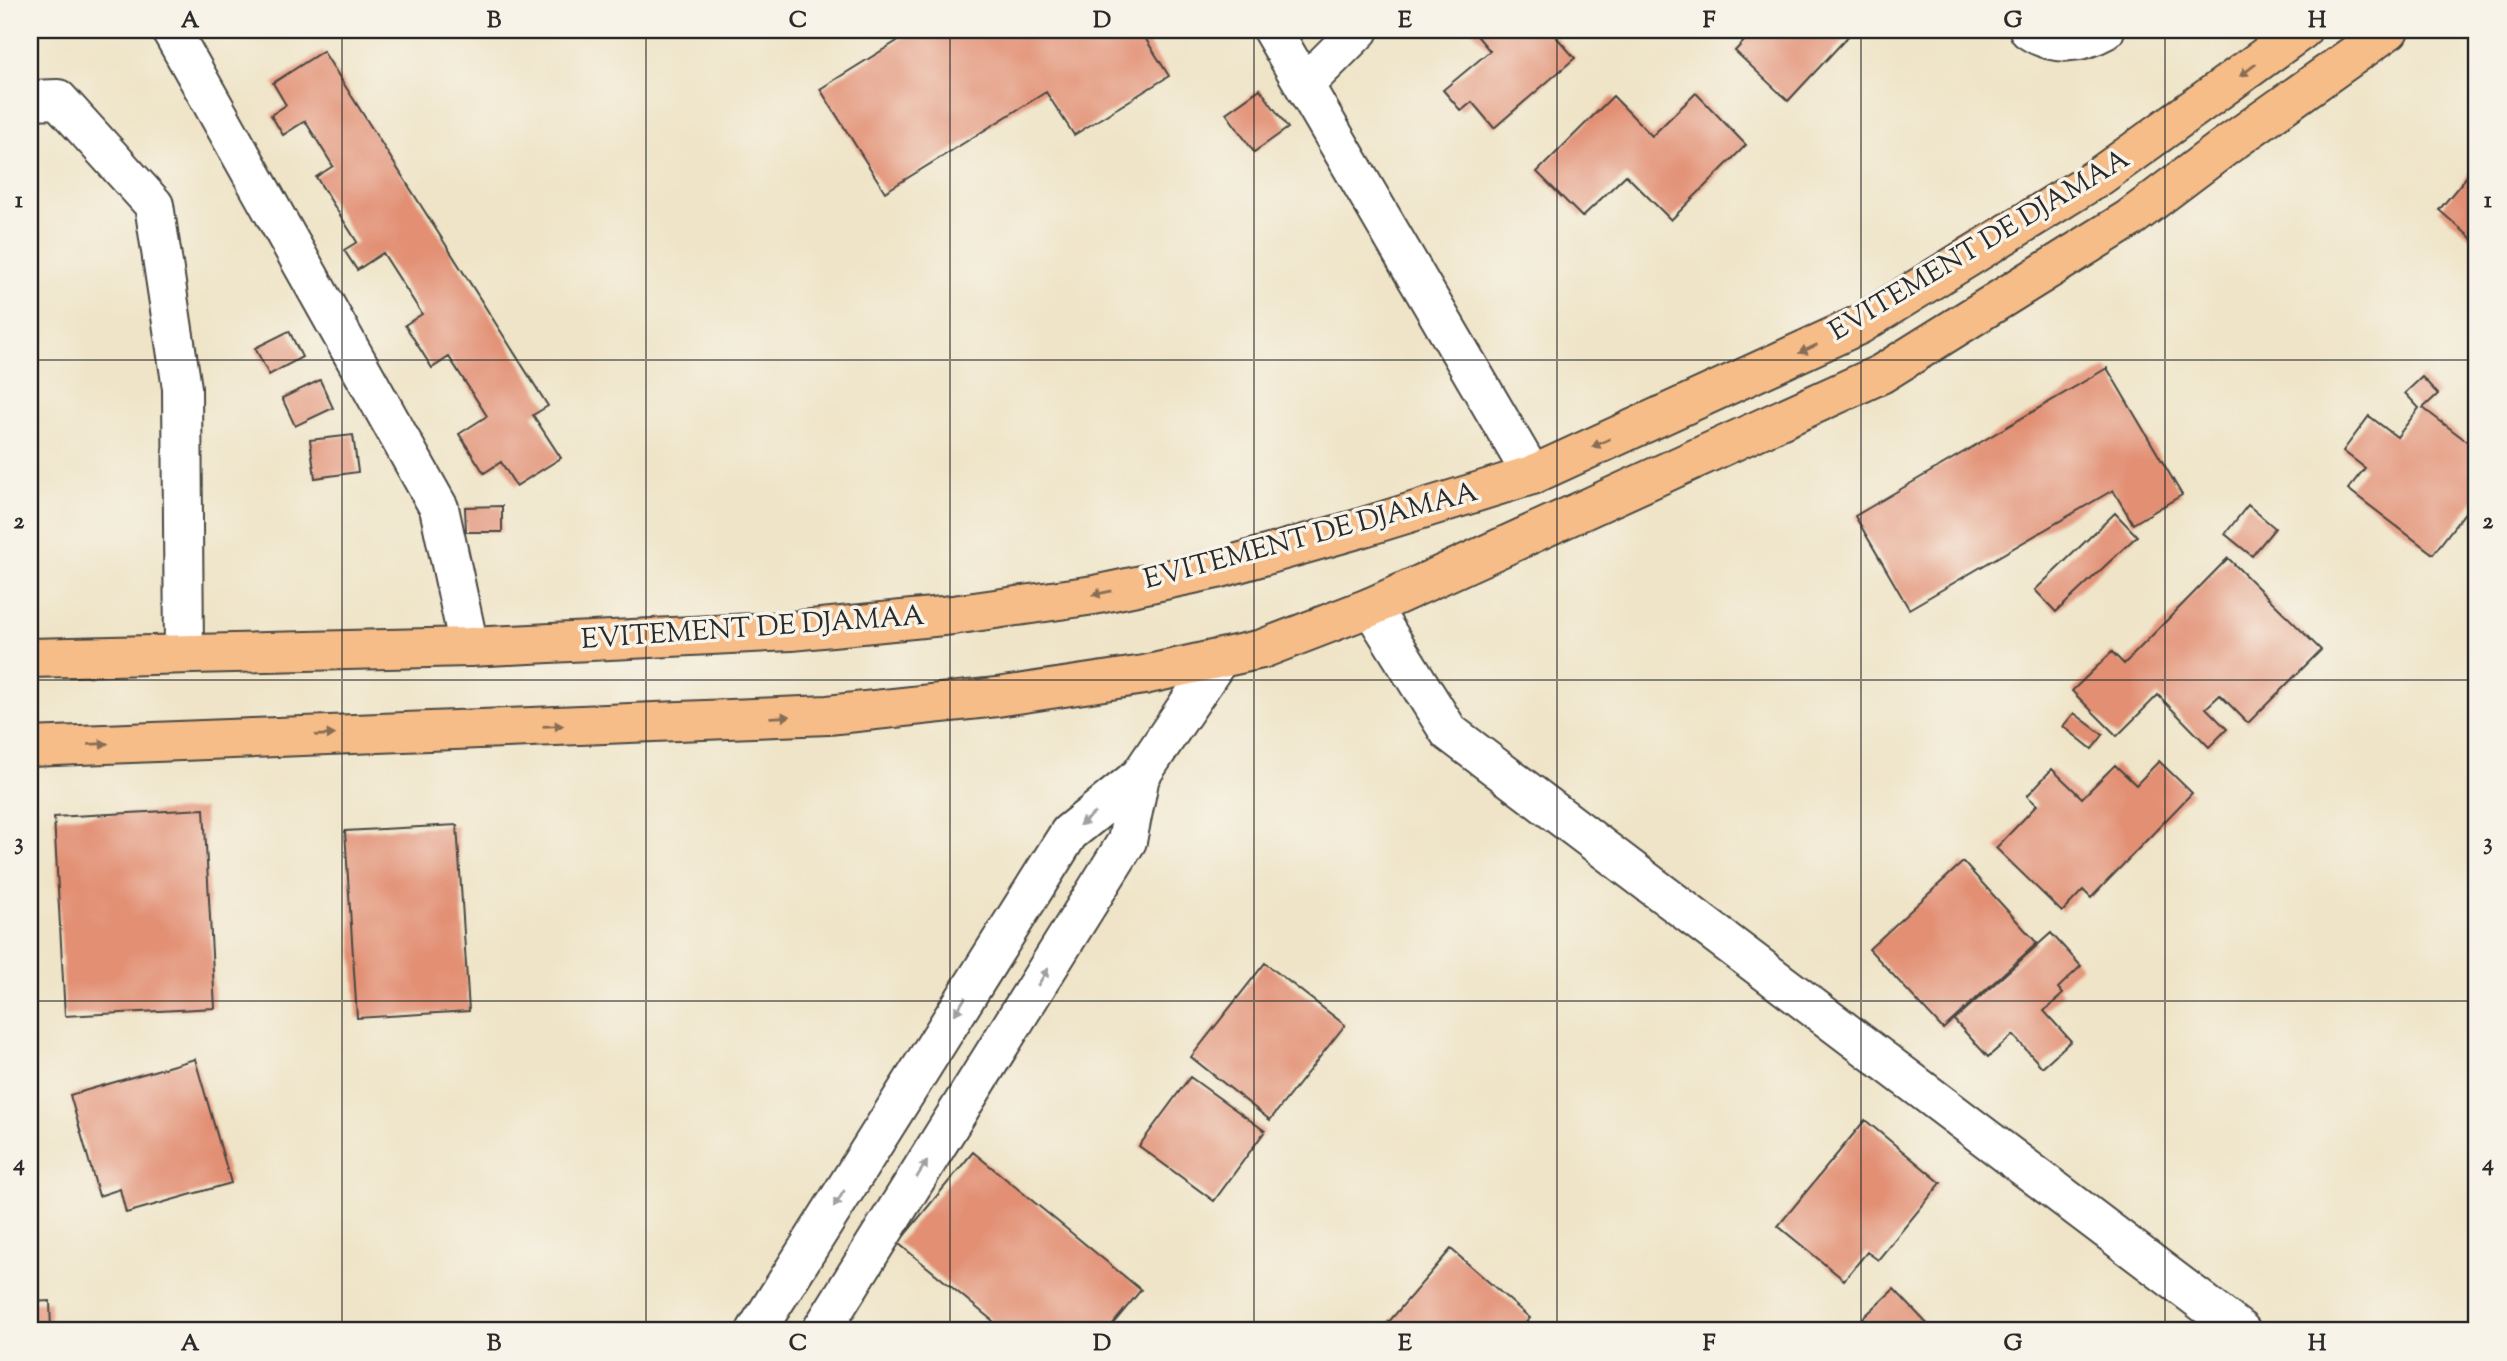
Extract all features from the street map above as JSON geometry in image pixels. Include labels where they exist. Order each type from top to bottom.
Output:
[{"type":"main road","name":"EVITEMENT DE DJAMAA","points":[[30,658],[470,647],[791,631],[953,615],[1094,595],[1217,569],[1532,475],[1859,325],[2100,176],[2302,30]]},
{"type":"main road","points":[[30,747],[828,715],[997,697],[1144,675],[1262,649],[1371,607],[1881,374],[2129,219],[2389,30]]},
{"type":"street","points":[[171,30],[439,508],[470,647]]},
{"type":"street","points":[[1272,30],[1532,475]]},
{"type":"street","points":[[1304,85],[1359,30]]},
{"type":"street","points":[[2029,30],[2046,39],[2061,42],[2091,38],[2105,30]]},
{"type":"street","points":[[30,100],[58,99],[154,205],[182,388],[184,653]]},
{"type":"street","points":[[1371,607],[1449,732],[2241,1331]]},
{"type":"street","points":[[756,1331],[1069,833],[1140,776],[1219,659]]},
{"type":"street","points":[[821,1331],[1127,841],[1140,776]]},
{"type":"building","points":[[915,30],[1140,30],[1169,76],[1074,135],[1046,92],[885,192],[820,89]]},
{"type":"building","points":[[1472,30],[1550,30],[1575,58],[1494,128],[1472,102],[1461,111],[1443,90],[1490,51]]},
{"type":"building","points":[[1754,30],[1854,30],[1788,101],[1735,51]]},
{"type":"building","points":[[323,51],[548,406],[533,415],[561,458],[516,486],[501,462],[484,473],[459,434],[487,416],[449,357],[432,368],[405,325],[422,314],[383,253],[357,270],[344,250],[357,242],[316,177],[333,166],[305,121],[283,135],[271,115],[286,105],[273,83]]},
{"type":"building","points":[[1260,89],[1288,128],[1254,152],[1226,113]]},
{"type":"building","points":[[1696,93],[1746,145],[1671,220],[1626,175],[1582,217],[1537,172],[1613,96],[1652,136]]},
{"type":"building","points":[[2477,164],[2477,243],[2439,210]]},
{"type":"building","points":[[289,331],[302,357],[269,375],[255,348]]},
{"type":"building","points":[[2107,368],[2182,495],[2133,524],[2113,490],[1909,609],[1855,516]]},
{"type":"building","points":[[2422,377],[2438,394],[2423,408],[2477,449],[2477,497],[2433,554],[2348,489],[2365,468],[2343,451],[2369,416],[2397,437],[2419,408],[2405,393]]},
{"type":"building","points":[[320,380],[333,408],[295,426],[282,398]]},
{"type":"building","points":[[353,435],[358,472],[315,478],[310,440]]},
{"type":"building","points":[[2248,505],[2275,528],[2252,556],[2225,534]]},
{"type":"building","points":[[502,506],[502,532],[466,532],[465,507]]},
{"type":"building","points":[[2115,513],[2137,536],[2056,612],[2035,590]]},
{"type":"building","points":[[2228,558],[2321,650],[2248,723],[2220,695],[2206,708],[2227,729],[2209,747],[2158,695],[2117,736],[2072,691],[2112,652],[2124,664]]},
{"type":"building","points":[[2074,713],[2103,735],[2092,749],[2063,726]]},
{"type":"building","points":[[2159,761],[2192,793],[2091,898],[2083,890],[2062,912],[1996,848],[2037,805],[2027,796],[2052,769],[2082,798],[2115,765],[2136,785]]},
{"type":"building","points":[[204,809],[215,1008],[65,1016],[54,817]]},
{"type":"building","points":[[457,825],[469,1011],[357,1018],[345,831]]},
{"type":"building","points":[[1963,862],[2037,943],[1943,1029],[1869,949]]},
{"type":"building","points":[[2051,933],[2081,966],[2058,988],[2063,994],[2044,1011],[2071,1041],[2042,1067],[2013,1035],[1988,1057],[1954,1020]]},
{"type":"building","points":[[1265,963],[1345,1025],[1270,1120],[1191,1057]]},
{"type":"building","points":[[195,1059],[231,1183],[126,1213],[120,1189],[99,1196],[70,1095]]},
{"type":"building","points":[[1190,1077],[1265,1131],[1214,1201],[1139,1146]]},
{"type":"building","points":[[1865,1120],[1941,1183],[1878,1260],[1867,1252],[1844,1280],[1778,1226]]},
{"type":"building","points":[[973,1152],[1141,1290],[1107,1331],[1005,1331],[898,1243]]},
{"type":"building","points":[[1451,1249],[1530,1318],[1519,1331],[1381,1331]]},
{"type":"building","points":[[1894,1289],[1934,1331],[1849,1331]]},
{"type":"building","points":[[50,1301],[51,1331],[30,1331],[30,1302]]}]
